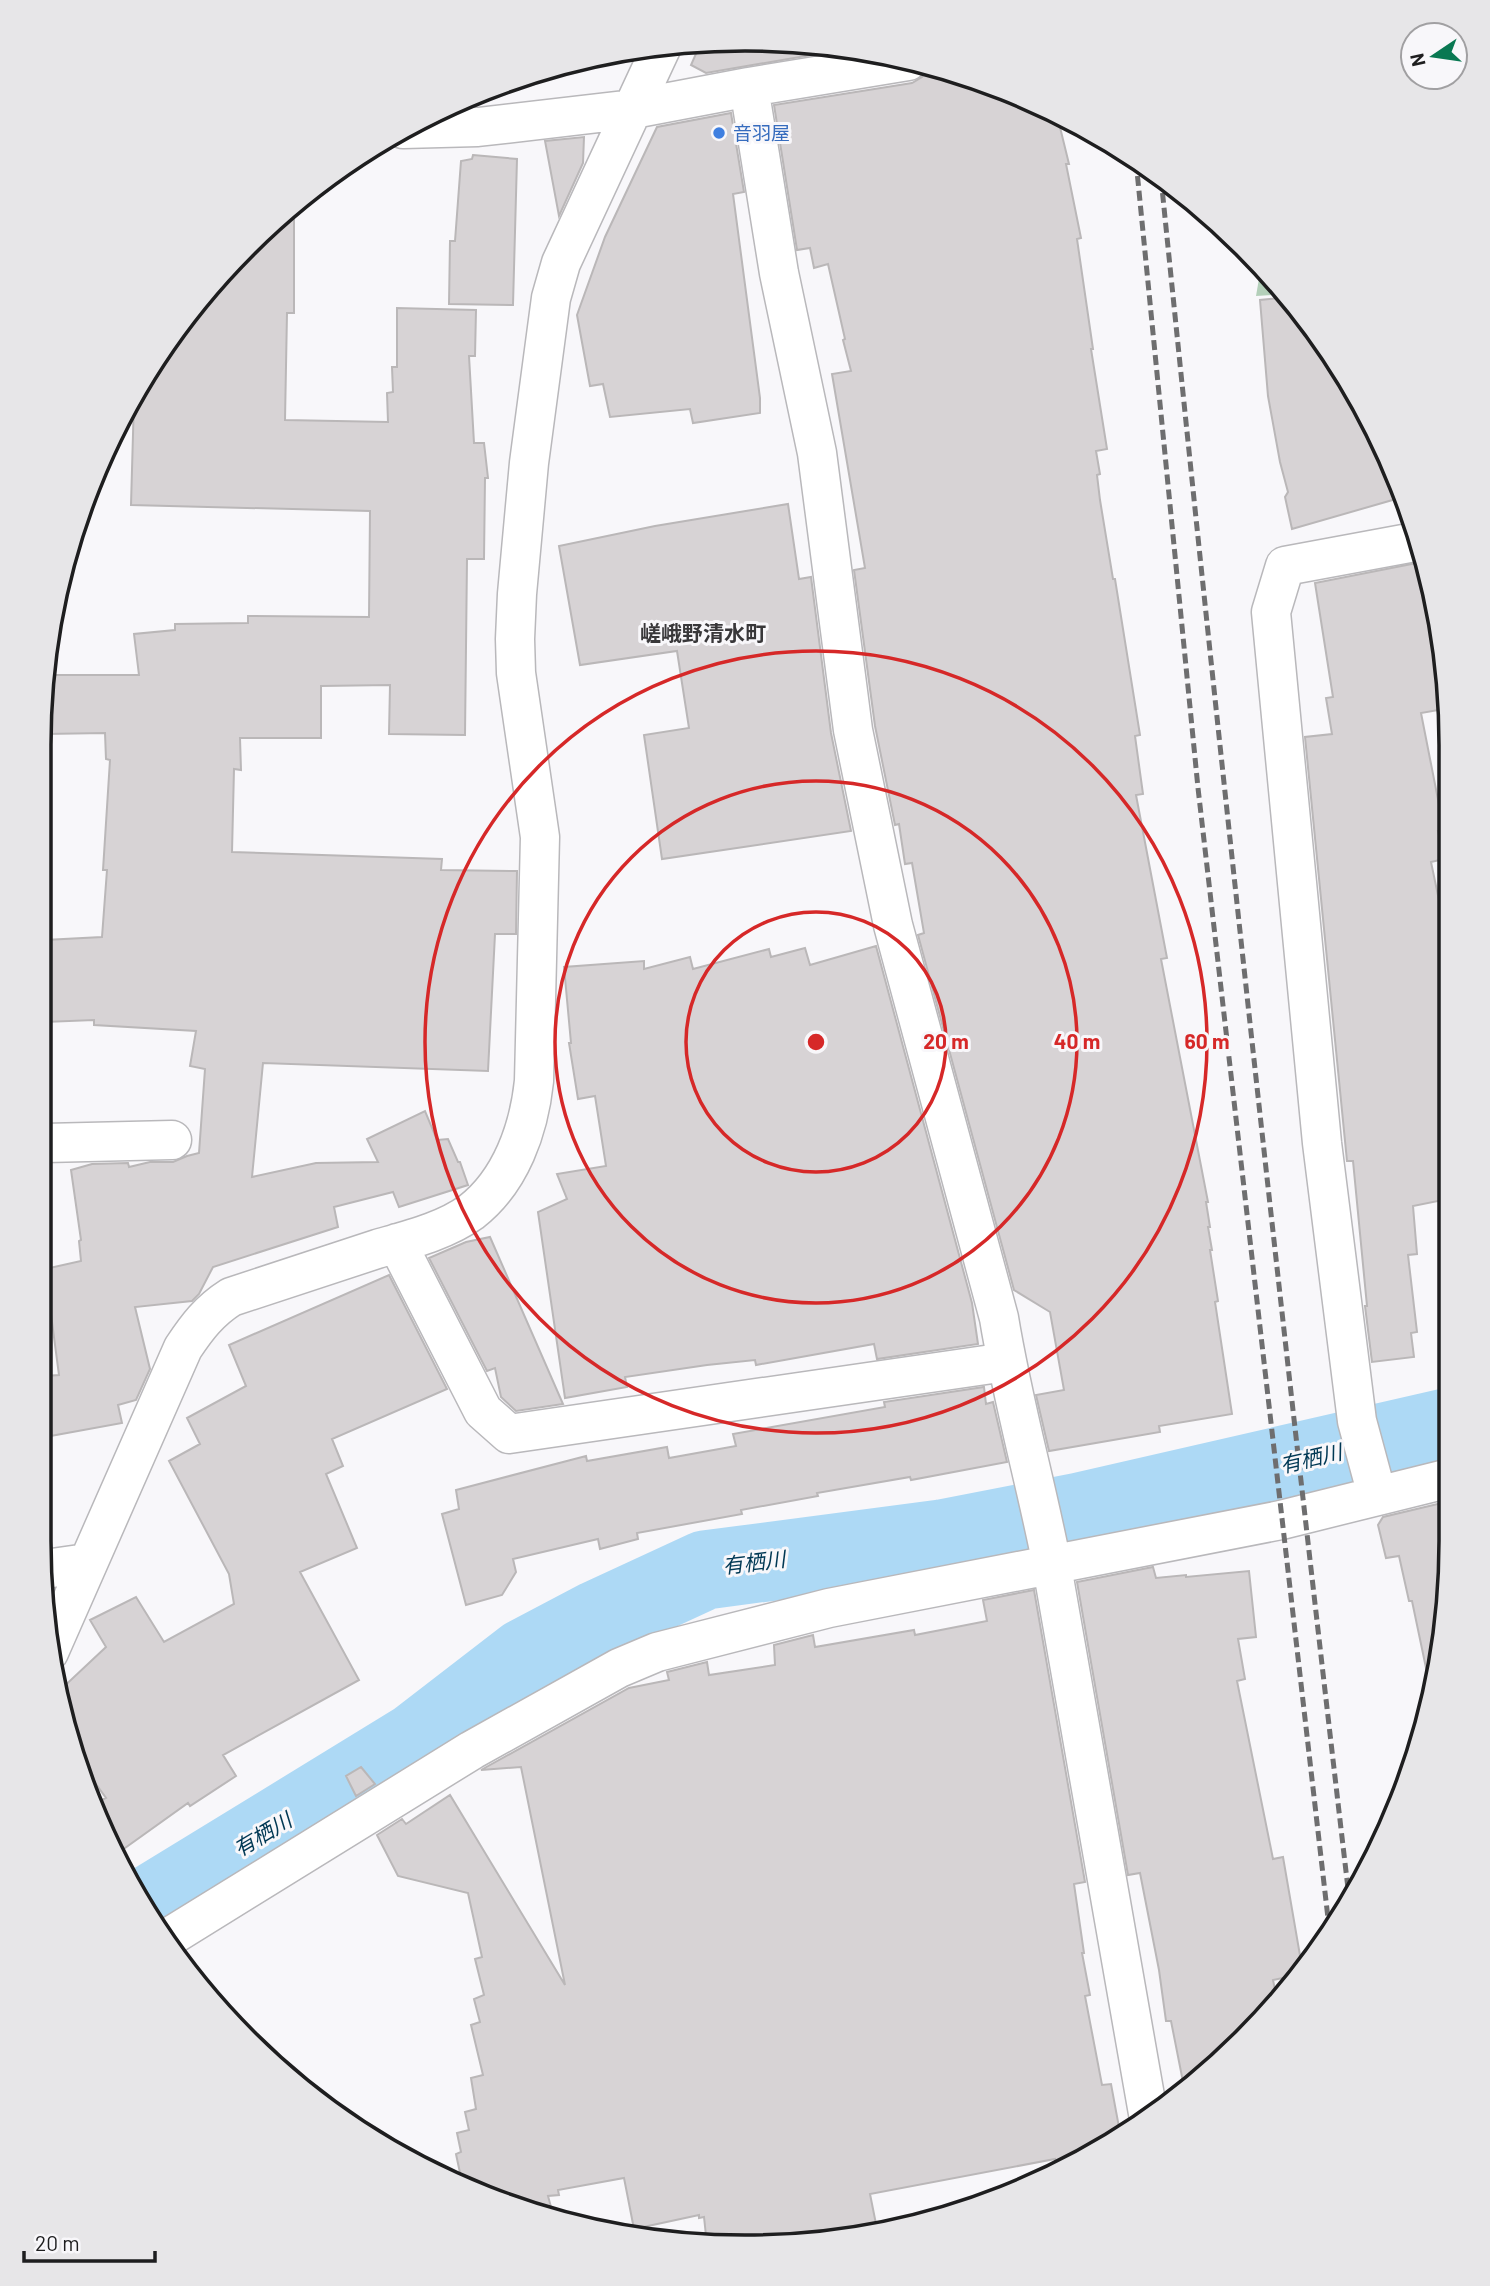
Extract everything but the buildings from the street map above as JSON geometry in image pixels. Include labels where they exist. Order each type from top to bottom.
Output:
[{"type":"street","points":[[57,1633],[183,1348],[212,1309],[230,1297],[397,1243],[460,1219],[484,1200],[516,1154],[532,1099],[540,837],[516,673],[515,639],[529,463],[551,298],[561,263],[657,57]]},
{"type":"street","points":[[425,129],[478,127],[633,109],[884,65]]},
{"type":"street","points":[[748,87],[779,273],[817,453],[853,730],[893,925],[999,1318],[1006,1362],[1034,1475],[1147,2107]]},
{"type":"street","points":[[1375,1487],[1357,1421],[1322,1143],[1271,612],[1286,566],[1409,543]]},
{"type":"street","points":[[51,1143],[172,1140]]},
{"type":"street","points":[[397,1243],[483,1411],[509,1434],[1006,1362]]},
{"type":"street","points":[[173,1935],[472,1750],[619,1668],[644,1657],[699,1639],[829,1608],[1051,1560],[1281,1520],[1375,1487],[1439,1480]]},
{"type":"street","points":[[52,1568],[87,1563]]},
{"type":"green space","points":[[1259,279],[1273,295],[1256,296]]},
{"type":"waterway","name":"有栖川","points":[[153,1903],[416,1742],[525,1658],[599,1619],[705,1570],[942,1539],[1080,1512],[1439,1430]]},
{"type":"railway","points":[[1137,172],[1198,788],[1328,1917]]},
{"type":"railway","points":[[1162,190],[1252,1038],[1348,1885]]},
{"type":"place","name":"音羽屋","points":[[719,133]]},
{"type":"district","name":"嵯峨野清水町","points":[[703,634]]}]
